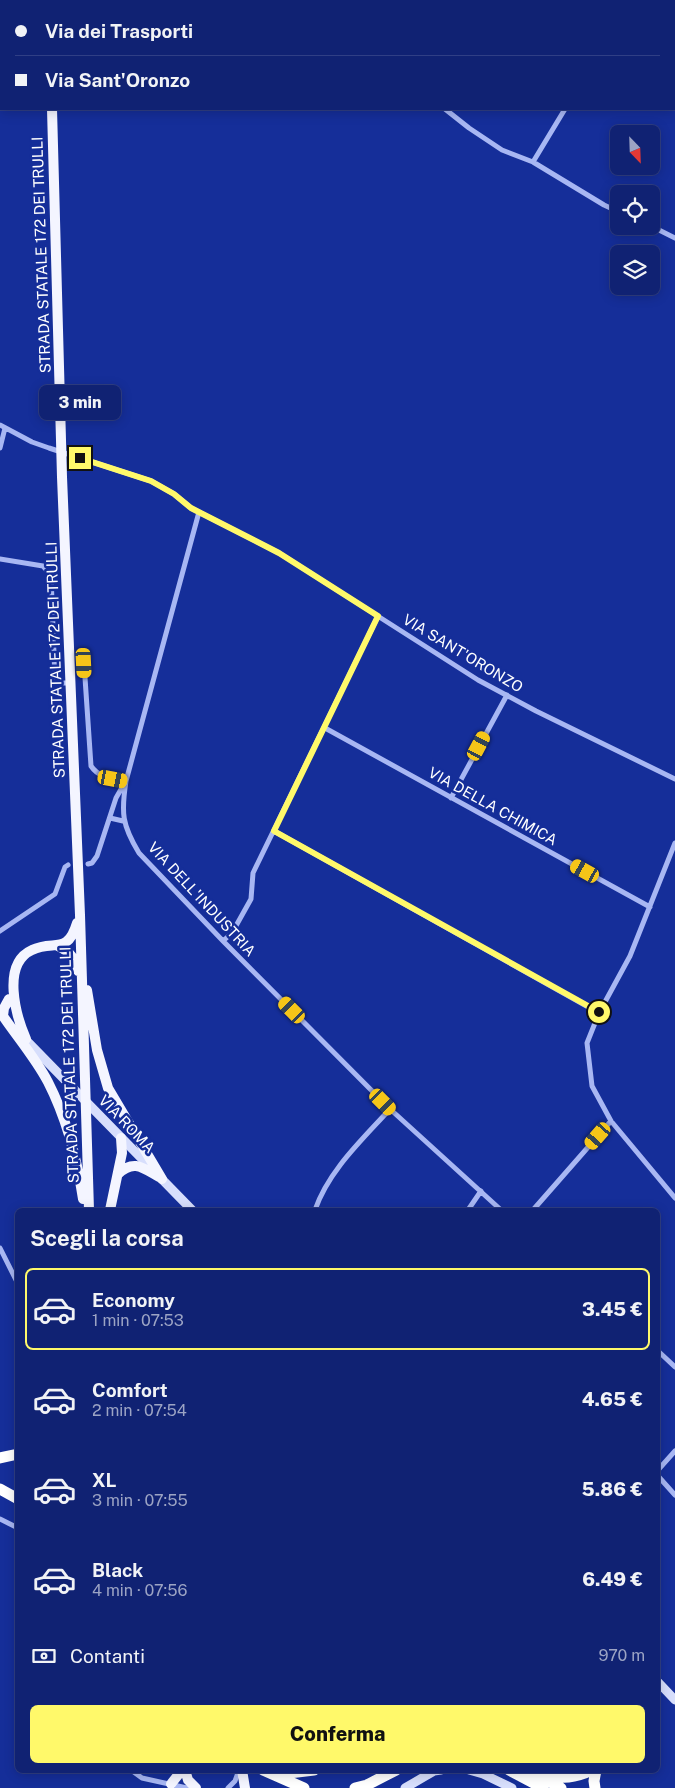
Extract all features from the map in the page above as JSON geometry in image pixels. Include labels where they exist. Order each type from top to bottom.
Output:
[{"type":"highway","points":[[0,1458],[15,1455]]},
{"type":"highway","points":[[0,1490],[15,1498]]},
{"type":"highway","points":[[0,1496],[15,1504]]},
{"type":"highway","points":[[269,1773],[296,1787]]},
{"type":"highway","points":[[355,1788],[367,1785],[390,1773]]},
{"type":"highway","points":[[526,1773],[563,1779],[587,1773]]},
{"type":"highway","points":[[526,1773],[543,1788]]},
{"type":"highway","points":[[526,1773],[561,1788]]},
{"type":"highway","points":[[594,1773],[595,1788]]},
{"type":"main road","name":"STRADA STATALE 172 DEI TRULLI","points":[[52,110],[62,477],[80,915],[89,1208]]},
{"type":"main road","points":[[80,915],[74,934],[67,942],[58,946],[31,950],[22,958],[16,967],[1,1015],[47,1081],[60,1108],[70,1136],[84,1208]]},
{"type":"main road","points":[[81,945],[97,1050],[108,1088],[162,1179]]},
{"type":"main road","points":[[58,946],[67,950],[75,959],[82,988]]},
{"type":"main road","points":[[8,997],[26,1039]]},
{"type":"main road","points":[[110,1208],[122,1153],[121,1138]]},
{"type":"main road","points":[[118,1174],[132,1165],[140,1166],[162,1179]]},
{"type":"main road","points":[[171,1784],[181,1773]]},
{"type":"main road","points":[[185,1773],[188,1780],[196,1788]]},
{"type":"main road","points":[[240,1788],[241,1773]]},
{"type":"main road","points":[[242,1773],[245,1788]]},
{"type":"street","points":[[445,110],[502,150],[533,162],[610,208]]},
{"type":"street","points":[[533,162],[564,110]]},
{"type":"street","points":[[660,230],[675,238]]},
{"type":"street","points":[[0,448],[3,427]]},
{"type":"street","name":"VIA SANT'ORONZO","points":[[3,427],[49,448],[151,481],[174,494],[191,508],[279,553],[478,680],[675,779]]},
{"type":"street","name":"VIA DELL'INDUSTRIA","points":[[199,512],[126,781],[122,803],[123,821],[130,838],[139,853],[223,941],[390,1109],[499,1208]]},
{"type":"street","points":[[0,559],[43,566],[51,574],[55,680],[62,683],[70,683]]},
{"type":"street","points":[[223,941],[232,933],[251,899],[253,873],[378,616]]},
{"type":"street","points":[[84,663],[91,766],[101,776],[126,781],[116,798],[97,856],[92,863],[88,864]]},
{"type":"street","points":[[451,798],[507,695]]},
{"type":"street","name":"VIA DELLA CHIMICA","points":[[325,728],[650,907]]},
{"type":"street","points":[[110,818],[123,821]]},
{"type":"street","points":[[274,831],[599,1012]]},
{"type":"street","points":[[675,843],[630,956],[599,1012],[587,1043],[592,1086],[611,1121],[675,1198]]},
{"type":"street","points":[[0,931],[55,894],[65,867],[68,865]]},
{"type":"street","name":"VIA ROMA","points":[[1,1015],[190,1208]]},
{"type":"street","points":[[316,1208],[339,1166],[390,1109]]},
{"type":"street","points":[[535,1208],[611,1121]]},
{"type":"street","points":[[469,1208],[481,1191]]},
{"type":"street","points":[[0,1248],[15,1278]]},
{"type":"street","points":[[660,1353],[675,1367]]},
{"type":"street","points":[[660,1468],[675,1451]]},
{"type":"street","points":[[660,1478],[675,1495]]},
{"type":"street","points":[[0,1519],[15,1526]]},
{"type":"street","points":[[660,1684],[675,1700]]},
{"type":"street","points":[[135,1773],[142,1778],[187,1788]]},
{"type":"street","points":[[228,1788],[239,1773]]},
{"type":"street","points":[[405,1788],[431,1773]]},
{"type":"street","points":[[480,1773],[512,1788]]},
{"type":"route","points":[[80,458],[151,481],[174,494],[191,508],[279,553],[378,616],[274,831],[599,1012]]}]
